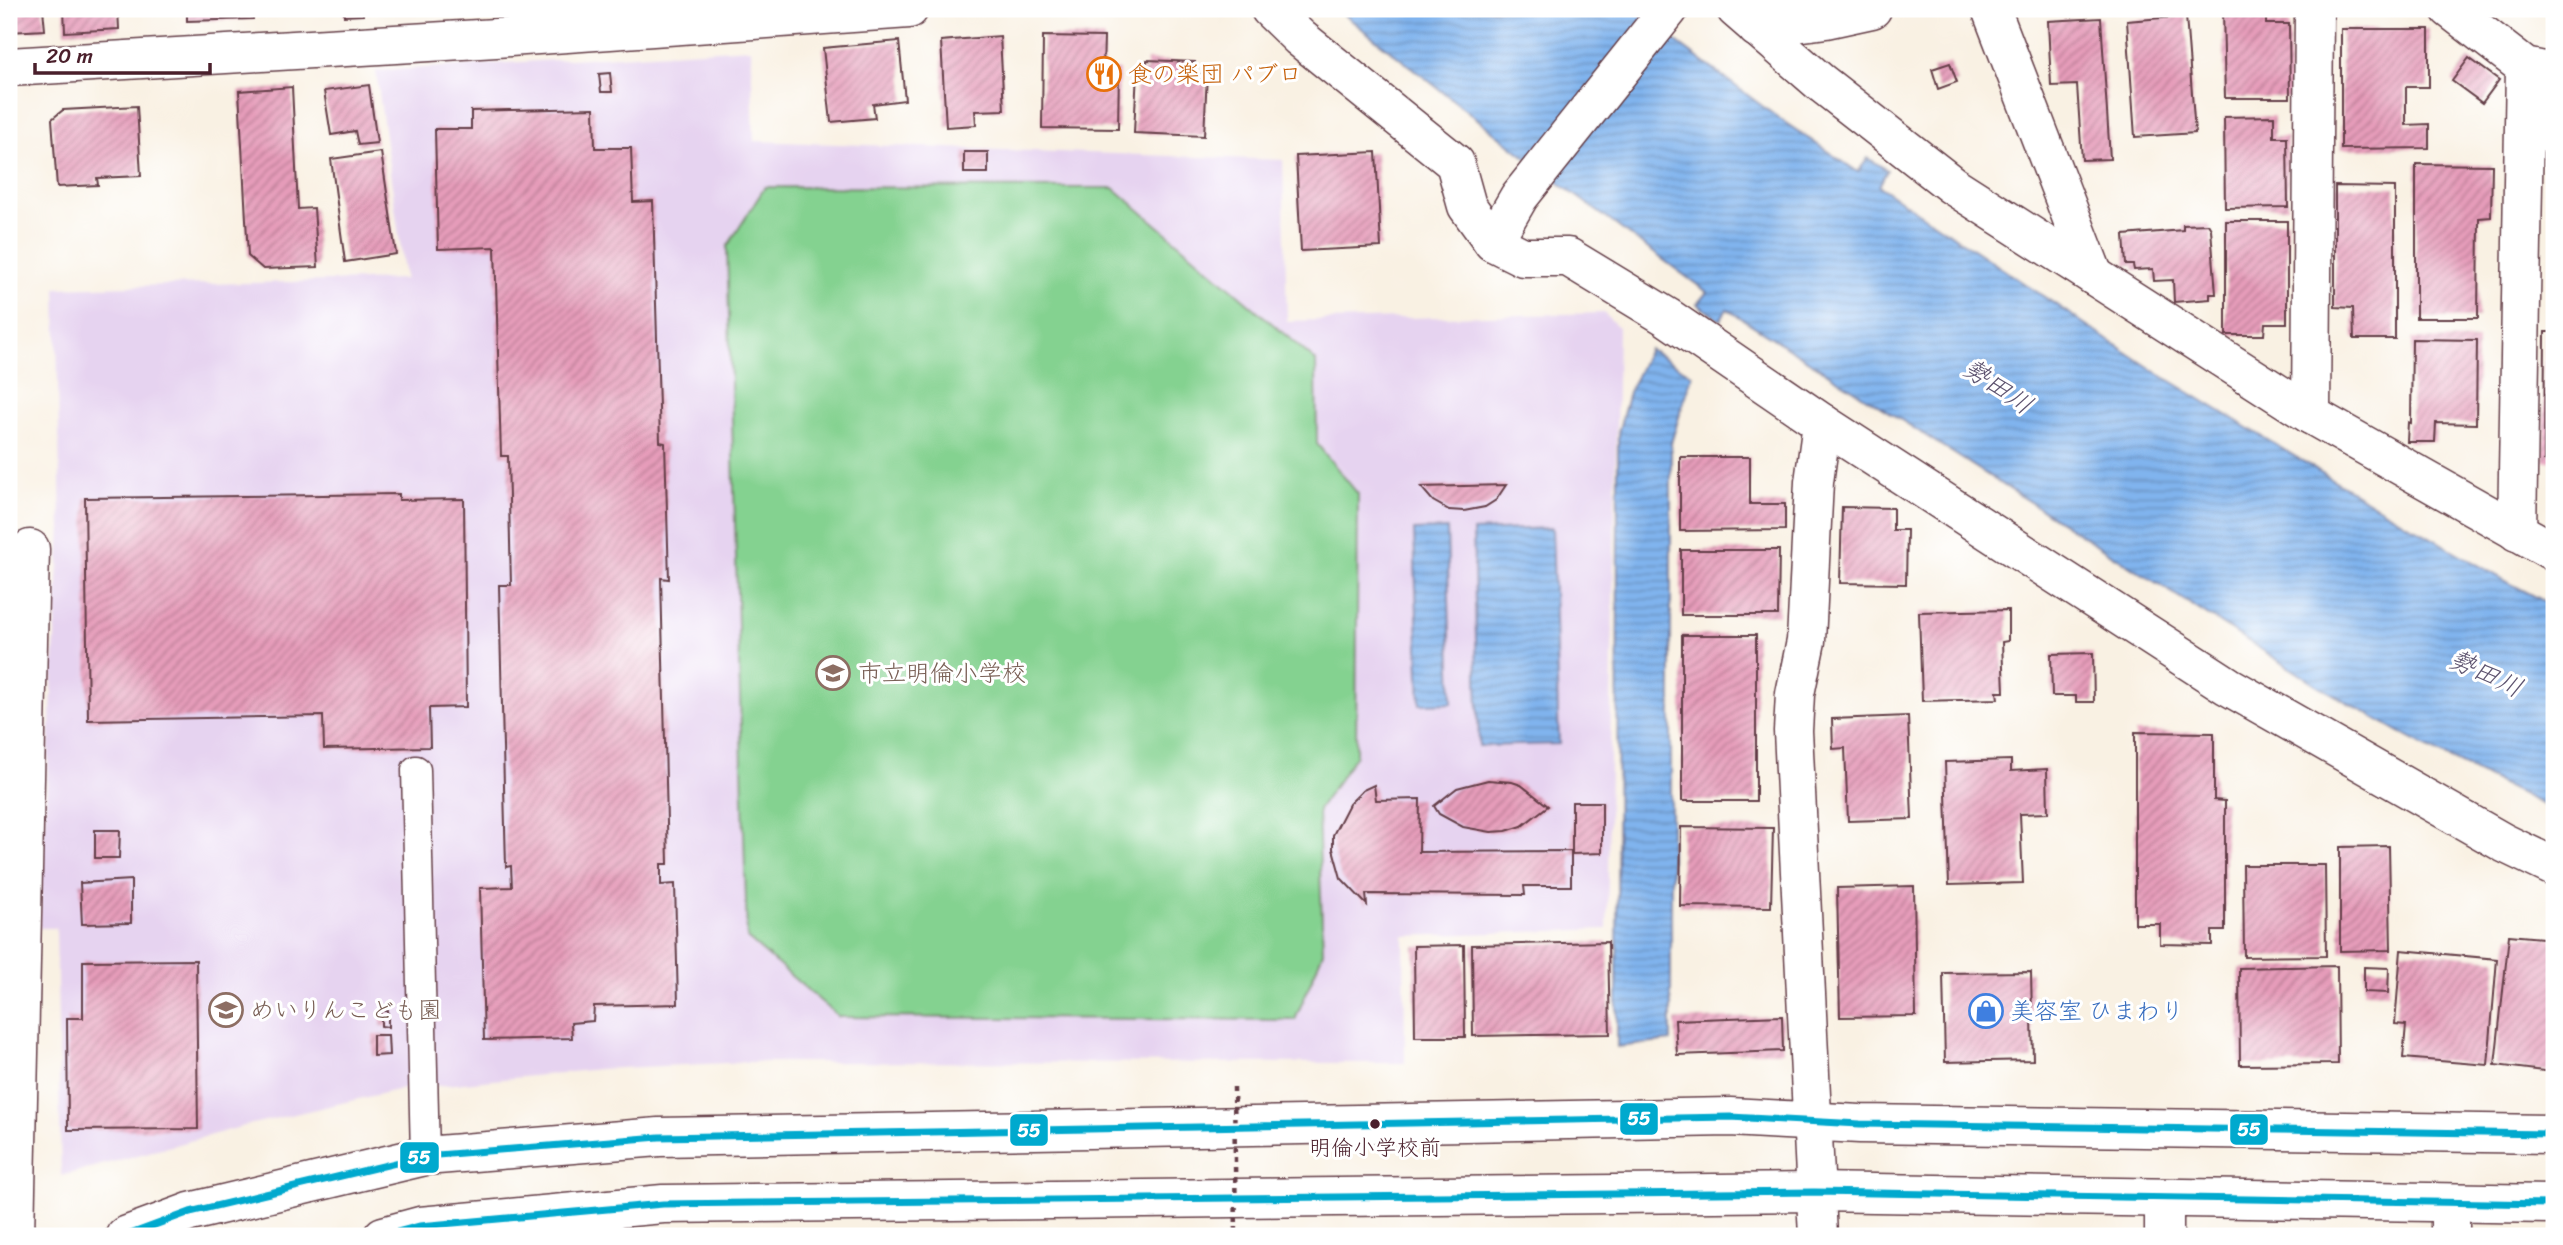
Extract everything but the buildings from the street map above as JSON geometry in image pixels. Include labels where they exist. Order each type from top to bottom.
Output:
[{"type":"street","points":[[9,66],[495,23],[909,9]]},
{"type":"street","points":[[1270,9],[1300,38],[1455,163],[1467,206],[1493,242],[1523,257],[1568,257],[1667,317],[1822,423],[2228,686],[2504,843],[2554,867]]},
{"type":"street","points":[[1493,242],[1519,197],[1669,9]]},
{"type":"street","points":[[1747,18],[1826,19],[1872,9]]},
{"type":"street","points":[[1991,9],[2094,275]]},
{"type":"street","points":[[2311,415],[2314,9]]},
{"type":"street","points":[[2450,9],[2540,70],[2554,136]]},
{"type":"street","points":[[1747,18],[1820,82],[1952,185],[2311,415],[2554,552]]},
{"type":"street","points":[[2517,532],[2540,70]]},
{"type":"street","points":[[1818,1236],[1793,731],[1795,694],[1806,641],[1814,482],[1822,423]]},
{"type":"street","points":[[15,1236],[30,549]]},
{"type":"street","points":[[125,1236],[190,1212],[425,1156],[659,1137],[1716,1117],[1888,1125],[2554,1134]]},
{"type":"street","points":[[383,1236],[421,1226],[663,1204],[1814,1192],[2164,1218],[2450,1219],[2554,1204]]},
{"type":"lane","points":[[416,770],[425,1156]]},
{"type":"path","points":[[1234,1087],[1236,1236]]},
{"type":"shaded area","name":"市立明倫小学校","points":[[751,48],[754,141],[1283,160],[1287,321],[1604,313],[1618,327],[1607,929],[1404,936],[1405,1063],[747,1062],[599,1069],[397,1090],[248,1125],[61,1176],[56,928],[39,928],[61,528],[56,288],[405,279],[376,71]]},
{"type":"green space","points":[[765,187],[1114,188],[1316,361],[1317,444],[1358,494],[1356,755],[1318,810],[1323,952],[1295,1020],[839,1017],[747,938],[727,247]]},
{"type":"water","name":"勢田川","points":[[1337,9],[1632,9],[1777,117],[1858,172],[1868,158],[1887,170],[1879,186],[2156,372],[2373,504],[2554,606],[2554,810],[2424,746],[2317,685],[1727,309],[1720,320],[1697,304],[1707,292],[1559,183]]},
{"type":"water","points":[[1649,349],[1692,375],[1671,443],[1671,1041],[1617,1047],[1618,433],[1630,389]]},
{"type":"water","points":[[1552,528],[1559,744],[1479,746],[1473,531]]},
{"type":"water","points":[[1447,529],[1452,703],[1420,704],[1414,530]]},
{"type":"transit line","name":"55","points":[[125,1236],[190,1212],[425,1156],[659,1137],[1730,1117],[1860,1124],[2554,1134]]},
{"type":"transit line","name":"55","points":[[383,1236],[420,1226],[663,1204],[1814,1192],[2554,1204]]},
{"type":"place","name":"食の楽団 パブロ","points":[[1104,74]]},
{"type":"place","name":"市立明倫小学校","points":[[833,673]]},
{"type":"place","name":"めいりんこども園","points":[[226,1010]]},
{"type":"place","name":"美容室 ひまわり","points":[[1986,1011]]},
{"type":"place","name":"明倫小学校前","points":[[1375,1124]]}]
